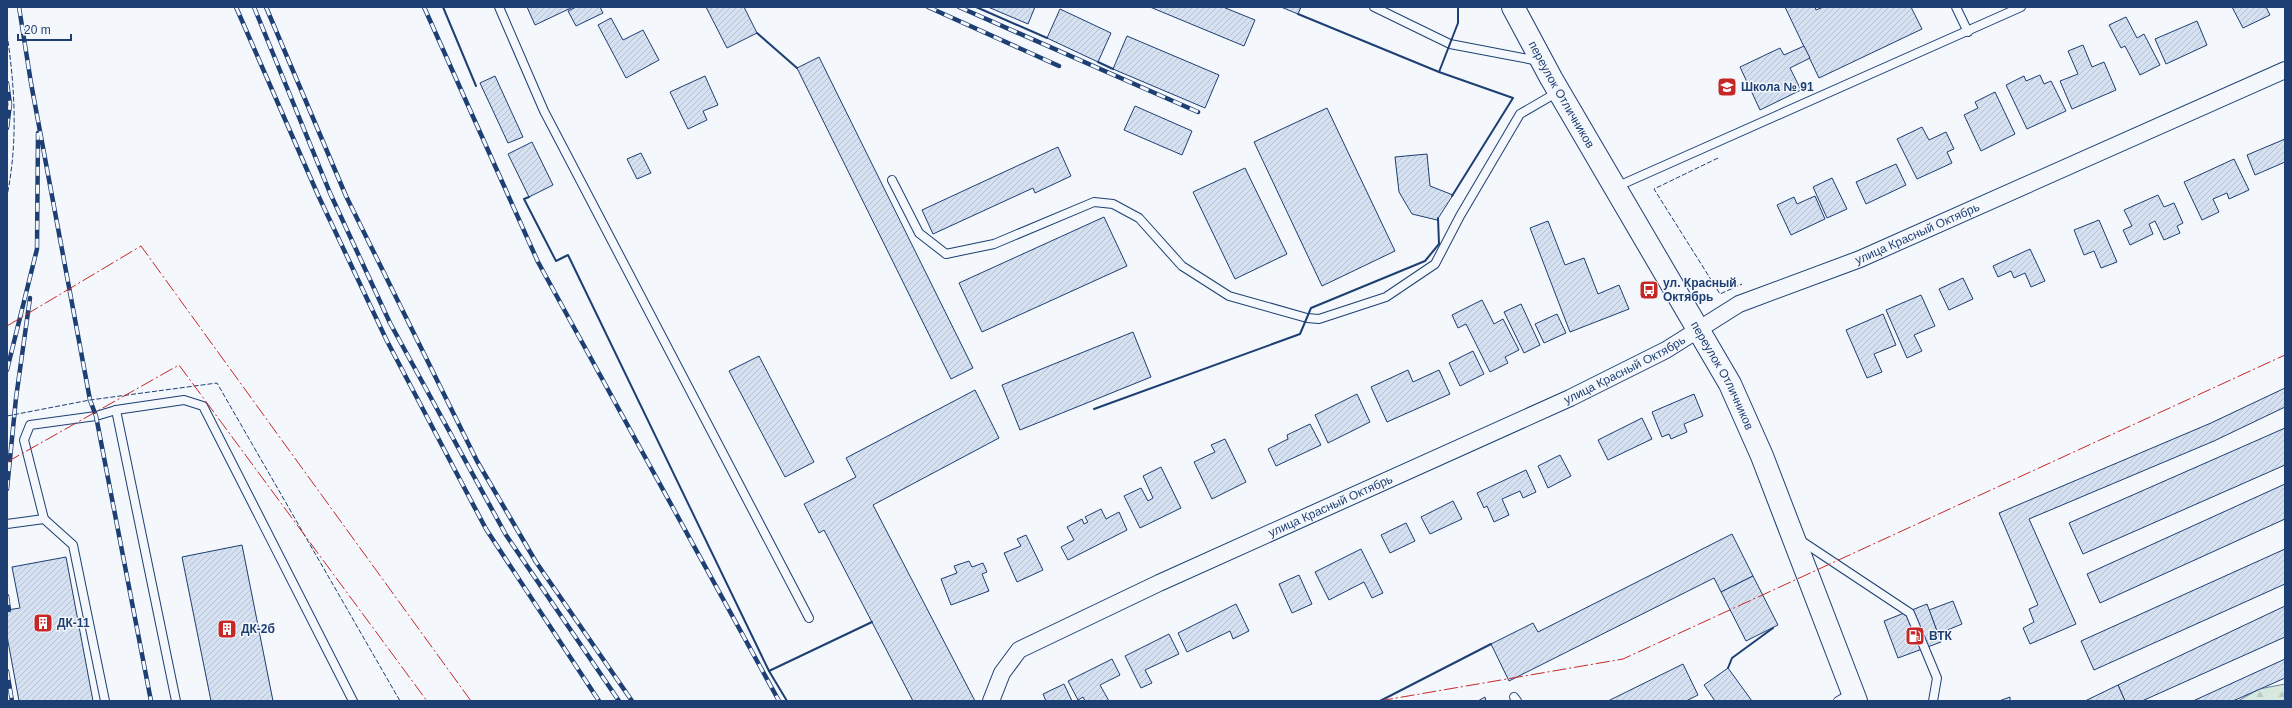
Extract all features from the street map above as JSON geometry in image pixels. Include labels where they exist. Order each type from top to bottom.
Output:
[{"type":"main road","name":"переулок Отличников","points":[[1513,7],[1542,62],[1700,330],[1730,384],[1762,456],[1792,535],[1849,698]]},
{"type":"street","name":"улица Красный Октябрь","points":[[991,701],[1002,673],[1019,650],[1159,583],[1570,398],[1666,350],[1740,304],[1860,259],[2285,70]]},
{"type":"lane","points":[[499,7],[544,111],[809,618]]},
{"type":"lane","points":[[1374,7],[1450,44],[1542,62]]},
{"type":"lane","points":[[1956,7],[1968,32]]},
{"type":"lane","points":[[1615,188],[1968,32],[2021,7]]},
{"type":"lane","points":[[892,180],[919,233],[946,254],[994,244],[1094,202],[1113,204],[1138,218],[1182,266],[1229,296],[1307,318],[1319,319],[1386,297],[1435,264],[1460,216],[1520,114],[1559,91]]},
{"type":"lane","points":[[105,701],[73,545],[44,519],[24,440],[30,425],[96,416],[116,410],[184,400],[202,406],[353,701]]},
{"type":"lane","points":[[116,410],[176,701]]},
{"type":"lane","points":[[7,524],[44,519]]},
{"type":"lane","points":[[1792,535],[1910,613],[1937,678],[1933,701]]},
{"type":"green space","points":[[2285,684],[2285,701],[2238,701],[2259,689]]},
{"type":"building","points":[[527,7],[573,7],[535,25]]},
{"type":"building","points":[[576,7],[600,7],[603,13],[576,26],[568,11]]},
{"type":"building","points":[[706,7],[744,7],[757,33],[727,48]]},
{"type":"building","points":[[988,7],[1035,7],[1028,24]]},
{"type":"building","points":[[1150,7],[1223,7],[1255,20],[1244,46]]},
{"type":"building","points":[[1281,7],[1301,7],[1298,14]]},
{"type":"building","points":[[1785,7],[1815,7],[1816,10],[1823,7],[1911,7],[1922,29],[1819,78]]},
{"type":"building","points":[[2232,7],[2266,7],[2270,15],[2243,28]]},
{"type":"building","points":[[1060,9],[1111,33],[1098,62],[1047,38]]},
{"type":"building","points":[[2126,17],[2137,38],[2144,34],[2160,65],[2140,75],[2125,46],[2121,48],[2109,25]]},
{"type":"building","points":[[611,18],[623,40],[643,30],[659,60],[626,78],[598,25]]},
{"type":"building","points":[[2197,21],[2207,45],[2166,64],[2155,39]]},
{"type":"building","points":[[1127,36],[1219,75],[1205,108],[1113,69]]},
{"type":"building","points":[[2083,45],[2092,67],[2104,62],[2116,90],[2072,109],[2060,81],[2078,74],[2068,51]]},
{"type":"building","points":[[1804,46],[1810,58],[1790,68],[1801,90],[1760,110],[1740,67],[1780,48],[1784,55]]},
{"type":"building","points":[[819,57],[973,368],[951,379],[797,68]]},
{"type":"building","points":[[2040,75],[2044,84],[2051,81],[2066,111],[2027,129],[2006,85],[2024,76],[2026,81]]},
{"type":"building","points":[[495,76],[523,137],[508,143],[480,83]]},
{"type":"building","points":[[705,76],[718,105],[703,111],[707,120],[688,129],[670,92]]},
{"type":"building","points":[[1995,92],[2015,134],[1981,151],[1964,115],[1978,108],[1975,102]]},
{"type":"building","points":[[1135,106],[1192,131],[1182,155],[1124,130]]},
{"type":"building","points":[[1327,108],[1395,251],[1322,286],[1254,142]]},
{"type":"building","points":[[1922,127],[1929,140],[1946,132],[1954,149],[1947,152],[1952,163],[1917,179],[1897,139]]},
{"type":"building","points":[[2285,139],[2285,162],[2255,175],[2247,155]]},
{"type":"building","points":[[532,142],[553,185],[529,197],[508,154]]},
{"type":"building","points":[[1058,147],[1071,176],[1035,193],[1033,188],[933,234],[922,210]]},
{"type":"building","points":[[641,153],[651,173],[637,179],[627,159]]},
{"type":"building","points":[[1427,154],[1430,186],[1453,195],[1437,220],[1412,214],[1399,192],[1395,157]]},
{"type":"building","points":[[2234,159],[2249,190],[2229,199],[2227,193],[2213,199],[2219,212],[2202,220],[2184,182]]},
{"type":"building","points":[[1896,164],[1906,185],[1866,204],[1856,182]]},
{"type":"building","points":[[1245,168],[1287,254],[1235,279],[1193,192]]},
{"type":"building","points":[[1832,178],[1847,209],[1827,218],[1813,187]]},
{"type":"building","points":[[2158,195],[2164,207],[2174,203],[2183,223],[2177,226],[2180,233],[2164,240],[2155,221],[2149,224],[2153,234],[2130,245],[2123,230],[2132,226],[2124,210]]},
{"type":"building","points":[[1815,196],[1825,219],[1791,235],[1777,205],[1794,197],[1797,204]]},
{"type":"building","points":[[1104,217],[1127,266],[982,332],[959,283]]},
{"type":"building","points":[[2099,220],[2117,262],[2101,268],[2094,251],[2084,255],[2074,230]]},
{"type":"building","points":[[1548,221],[1565,265],[1584,258],[1598,294],[1619,285],[1629,309],[1570,332],[1530,228]]},
{"type":"building","points":[[2030,249],[2045,281],[2031,287],[2025,273],[2014,278],[2011,271],[1998,277],[1993,266]]},
{"type":"building","points":[[1963,278],[1973,299],[1949,310],[1939,289]]},
{"type":"building","points":[[1921,295],[1935,326],[1914,335],[1922,351],[1907,358],[1886,310]]},
{"type":"building","points":[[1482,300],[1494,324],[1503,319],[1519,350],[1505,357],[1508,363],[1490,372],[1466,324],[1458,328],[1452,315]]},
{"type":"building","points":[[1521,304],[1540,345],[1524,353],[1504,312]]},
{"type":"building","points":[[1557,314],[1566,333],[1544,343],[1535,324]]},
{"type":"building","points":[[1883,314],[1896,345],[1874,354],[1882,372],[1867,378],[1846,330]]},
{"type":"building","points":[[1133,332],[1151,377],[1020,430],[1002,385]]},
{"type":"building","points":[[1473,351],[1484,374],[1460,386],[1449,363]]},
{"type":"building","points":[[759,356],[814,462],[785,477],[729,371]]},
{"type":"building","points":[[1408,370],[1413,382],[1439,370],[1450,394],[1387,422],[1371,387]]},
{"type":"building","points":[[2285,388],[2285,407],[2214,441],[2029,519],[2076,624],[2030,644],[2023,628],[2034,622],[2029,609],[2038,605],[1999,513],[2211,423]]},
{"type":"building","points":[[975,390],[999,438],[873,505],[975,701],[913,701],[824,530],[819,533],[804,504],[856,477],[846,458]]},
{"type":"building","points":[[1357,394],[1370,422],[1328,443],[1315,415]]},
{"type":"building","points":[[1694,394],[1703,416],[1684,424],[1687,432],[1671,439],[1669,434],[1662,437],[1652,412]]},
{"type":"building","points":[[1642,418],[1652,439],[1608,460],[1598,440]]},
{"type":"building","points":[[1310,424],[1321,445],[1276,466],[1268,449],[1288,439],[1287,435]]},
{"type":"building","points":[[2285,428],[2285,465],[2083,554],[2069,523]]},
{"type":"building","points":[[1225,439],[1246,482],[1212,499],[1194,462],[1215,452],[1211,445]]},
{"type":"building","points":[[1560,455],[1571,476],[1548,488],[1538,466]]},
{"type":"building","points":[[1161,467],[1181,508],[1140,528],[1124,496],[1141,488],[1148,501],[1153,498],[1143,476]]},
{"type":"building","points":[[1526,470],[1536,492],[1523,498],[1520,491],[1502,499],[1509,515],[1494,522],[1487,506],[1484,508],[1477,493]]},
{"type":"building","points":[[2285,484],[2285,519],[2100,603],[2087,574]]},
{"type":"building","points":[[1453,501],[1462,519],[1430,534],[1421,517]]},
{"type":"building","points":[[1101,509],[1106,519],[1119,512],[1127,530],[1068,560],[1061,547],[1074,540],[1067,527],[1082,519],[1084,524],[1088,522],[1085,517]]},
{"type":"building","points":[[1406,523],[1415,541],[1390,553],[1381,535]]},
{"type":"building","points":[[1732,534],[1753,576],[1721,592],[1714,578],[1509,681],[1491,644],[1533,623],[1538,632]]},
{"type":"building","points":[[1026,535],[1043,570],[1017,582],[1004,553],[1021,546],[1017,539]]},
{"type":"building","name":"ДК-2б","points":[[242,545],[273,701],[211,701],[182,557]]},
{"type":"building","points":[[1361,549],[1383,593],[1372,598],[1364,582],[1329,600],[1315,572]]},
{"type":"building","points":[[2285,549],[2285,584],[2094,670],[2081,641]]},
{"type":"building","name":"ДК-11","points":[[66,557],[93,701],[19,701],[7,636],[7,610],[20,608],[12,567]]},
{"type":"building","points":[[969,561],[972,567],[983,563],[987,572],[982,574],[989,591],[951,605],[941,579],[957,573],[954,566]]},
{"type":"building","points":[[1299,575],[1312,604],[1292,613],[1279,584]]},
{"type":"building","points":[[1753,576],[1778,625],[1746,641],[1721,592]]},
{"type":"building","points":[[1953,601],[1962,624],[1938,634],[1929,610]]},
{"type":"building","points":[[1236,604],[1249,631],[1233,639],[1230,631],[1187,652],[1178,633]]},
{"type":"building","points":[[1927,604],[1941,642],[1898,658],[1884,621]]},
{"type":"building","points":[[2285,606],[2285,637],[2142,701],[2125,701],[2118,685]]},
{"type":"building","points":[[1169,634],[1179,654],[1145,670],[1152,683],[1141,688],[1125,656]]},
{"type":"building","points":[[1112,659],[1120,675],[1100,685],[1109,701],[1085,701],[1083,697],[1078,700],[1068,681]]},
{"type":"building","points":[[2285,659],[2285,678],[2233,701],[2193,701]]},
{"type":"building","points":[[1683,664],[1698,695],[1686,701],[1608,701]]},
{"type":"building","points":[[1728,668],[1752,701],[1715,701],[1704,685]]},
{"type":"building","points":[[1064,684],[1072,701],[1046,701],[1043,694]]},
{"type":"building","points":[[2118,685],[2125,701],[2085,701]]},
{"type":"building","points":[[1485,697],[1486,701],[1478,701]]},
{"type":"building","points":[[2010,697],[2010,701],[1999,701]]},
{"type":"railway","points":[[19,7],[31,83],[90,400],[96,416],[151,701]]},
{"type":"railway","points":[[236,7],[318,195],[387,341],[486,529],[599,701]]},
{"type":"railway","points":[[254,7],[330,193],[390,323],[506,535],[619,701]]},
{"type":"railway","points":[[266,7],[346,196],[477,461],[536,562],[632,701]]},
{"type":"railway","points":[[424,7],[538,262],[779,701]]},
{"type":"railway","points":[[928,7],[1059,66]]},
{"type":"railway","points":[[959,7],[1198,112]]},
{"type":"railway","points":[[7,83],[10,104],[7,128]]},
{"type":"railway","points":[[7,370],[37,249],[38,133]]},
{"type":"railway","points":[[7,489],[16,398],[30,298]]},
{"type":"railway","points":[[7,596],[9,610]]},
{"type":"railway","points":[[7,671],[12,701]]},
{"type":"fence","points":[[7,34],[12,74],[14,115],[13,156],[7,196]]},
{"type":"fence","points":[[1718,158],[1654,189],[1720,294],[1742,284]]},
{"type":"fence","points":[[7,416],[90,400],[217,383],[400,701]]},
{"type":"wall","points":[[443,7],[476,86]]},
{"type":"wall","points":[[976,7],[1047,38]]},
{"type":"wall","points":[[1439,72],[1458,23],[1458,7]]},
{"type":"wall","points":[[1298,14],[1439,72],[1513,98],[1452,196]]},
{"type":"wall","points":[[757,33],[797,68]]},
{"type":"wall","points":[[1098,62],[1113,69]]},
{"type":"wall","points":[[529,197],[524,199],[556,261],[568,255],[769,671],[787,701]]},
{"type":"wall","points":[[1094,409],[1300,334],[1311,308],[1425,261],[1439,244],[1438,218]]},
{"type":"wall","points":[[769,671],[872,622]]},
{"type":"wall","points":[[1728,668],[1732,658],[1773,628]]},
{"type":"wall","points":[[1380,701],[1491,644]]},
{"type":"power","points":[[7,326],[141,246],[471,701]]},
{"type":"power","points":[[1379,701],[1623,659],[2285,355]]},
{"type":"power","points":[[7,462],[179,365],[427,701]]},
{"type":"place","name":"Школа № 91","points":[[1727,87]]},
{"type":"place","name":"ул. Красный Октябрь","points":[[1649,290]]},
{"type":"place","name":"ДК-11","points":[[43,623]]},
{"type":"place","name":"ДК-2б","points":[[227,629]]},
{"type":"place","name":"ВТК","points":[[1915,636]]}]
